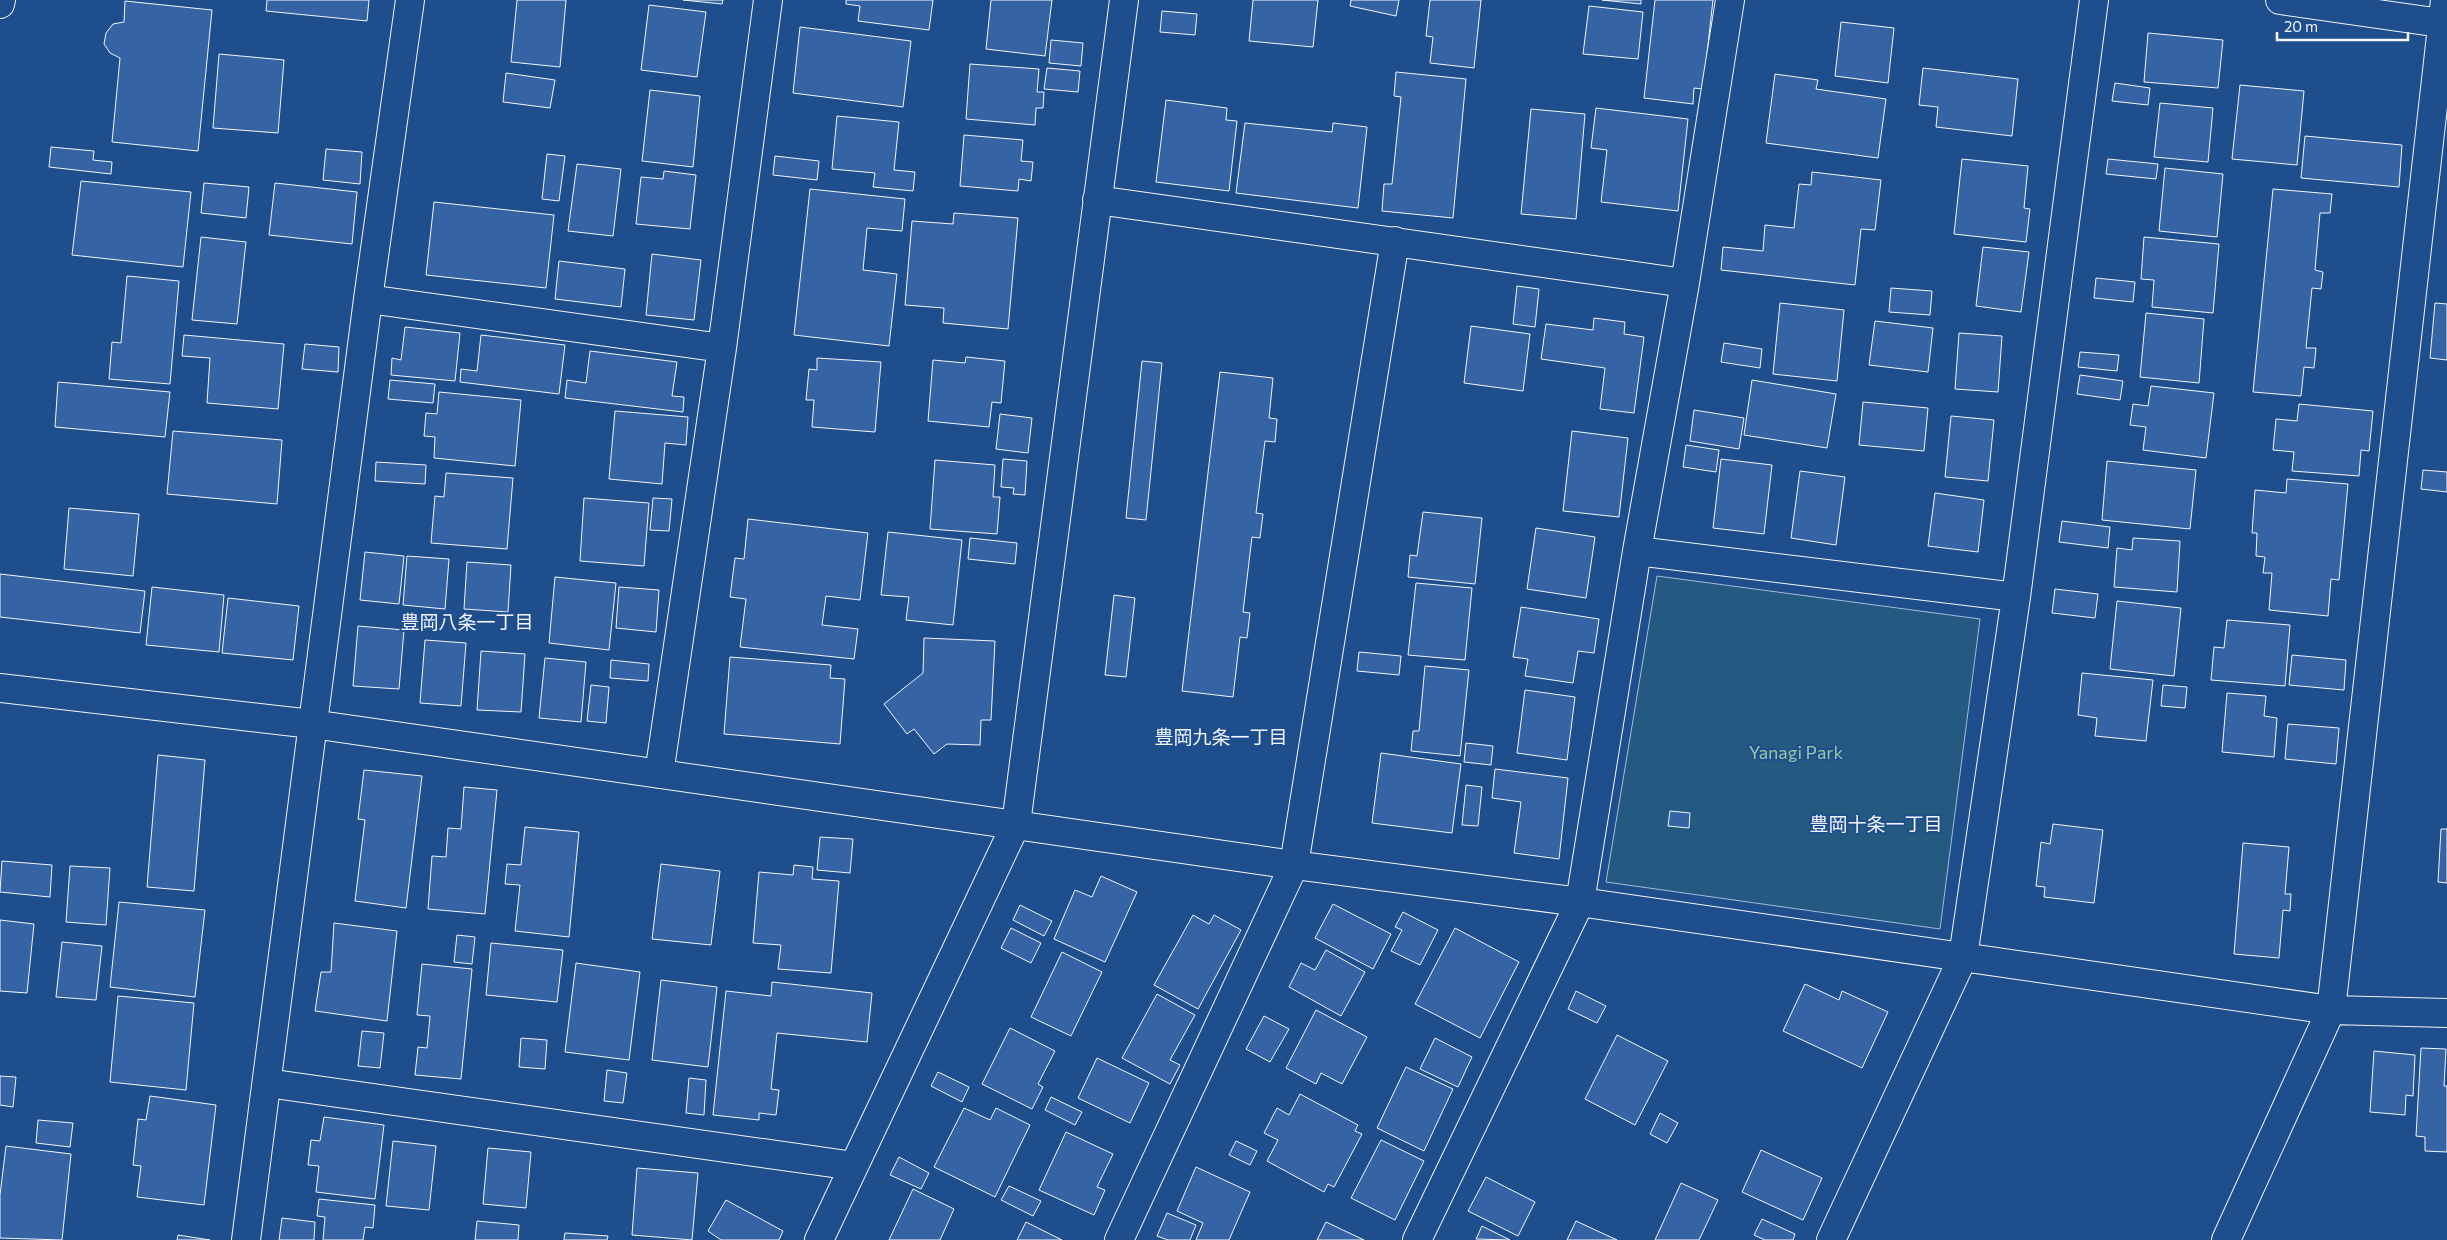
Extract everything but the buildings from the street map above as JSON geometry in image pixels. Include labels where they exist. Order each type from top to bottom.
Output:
[{"type":"street","points":[[0,4],[1,0]]},
{"type":"street","points":[[246,1240],[368,299],[410,0]]},
{"type":"street","points":[[659,774],[722,348],[768,0]]},
{"type":"street","points":[[819,1240],[1016,824],[1124,0]]},
{"type":"street","points":[[1416,1240],[1580,902],[1637,552],[1685,283],[1730,0]]},
{"type":"street","points":[[1831,1240],[1963,957],[2016,596],[2094,0]]},
{"type":"street","points":[[2226,1240],[2331,1010],[2445,16],[2280,0]]},
{"type":"street","points":[[1097,200],[1685,283]]},
{"type":"street","points":[[1119,1240],[1294,865],[1395,241]]},
{"type":"street","points":[[368,299],[722,348]]},
{"type":"street","points":[[1637,552],[2016,596]]},
{"type":"street","points":[[0,688],[312,724],[1294,865],[1580,902],[2331,1010],[2447,1013]]},
{"type":"street","points":[[267,1083],[854,1166]]},
{"type":"green space","name":"Yanagi Park","points":[[1657,576],[1980,619],[1940,929],[1606,882]]},
{"type":"district","name":"豊岡八条一丁目","points":[[467,621]]},
{"type":"district","name":"豊岡九条一丁目","points":[[1221,736]]},
{"type":"district","name":"豊岡十条一丁目","points":[[1876,823]]}]
